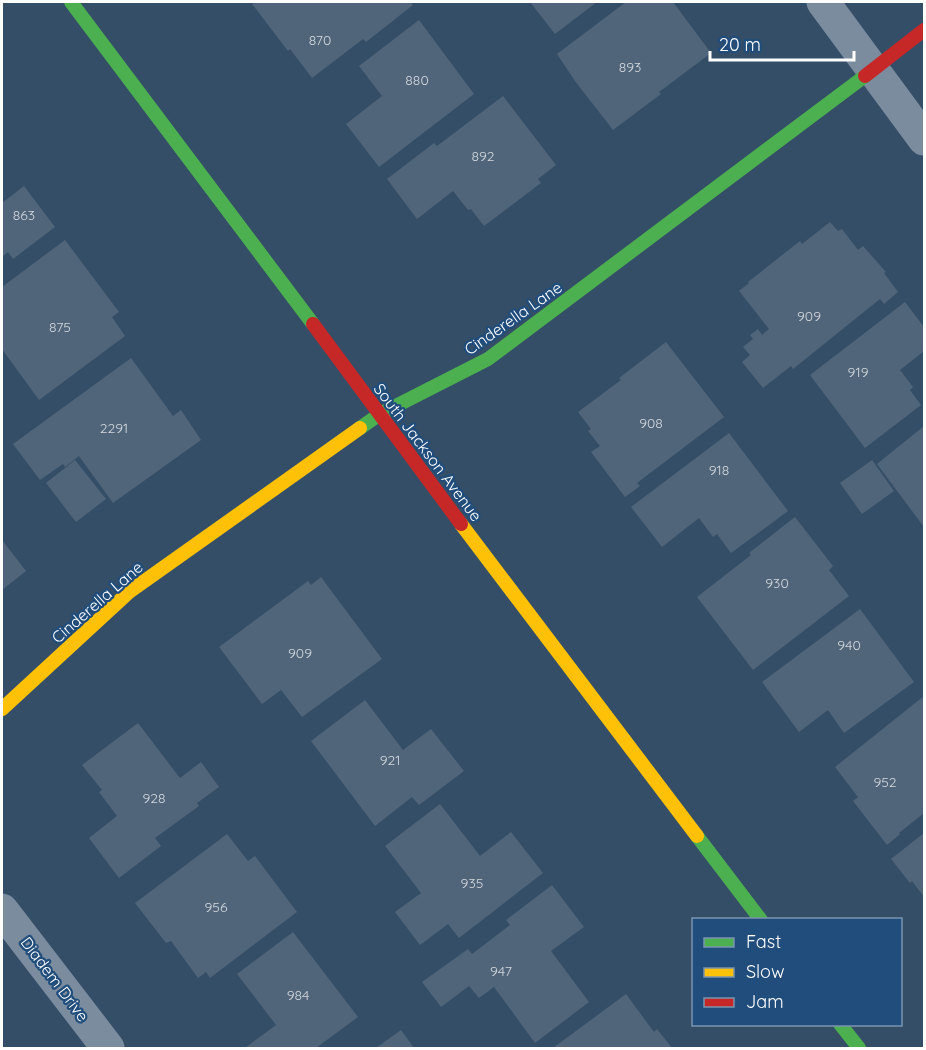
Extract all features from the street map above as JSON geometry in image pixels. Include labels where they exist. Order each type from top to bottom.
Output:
[{"type":"main road","name":"South Jackson Avenue","points":[[71,2],[427,479],[759,918]]},
{"type":"main road","name":"Cinderella Lane","points":[[2,710],[129,592],[380,414],[488,359],[828,105],[924,30]]},
{"type":"main road","points":[[842,1026],[859,1048]]},
{"type":"street","points":[[823,2],[924,139]]},
{"type":"street","name":"Diadem Drive","points":[[2,910],[108,1048]]},
{"type":"building","points":[[256,2],[410,2],[413,5],[366,42],[363,39],[312,78],[252,4]]},
{"type":"building","points":[[530,2],[597,2],[555,34]]},
{"type":"building","points":[[626,2],[673,2],[711,53],[613,130],[557,54]]},
{"type":"building","points":[[419,20],[474,94],[379,167],[346,124],[382,96],[359,66]]},
{"type":"building","points":[[503,96],[556,165],[538,179],[541,183],[484,226],[453,191],[417,219],[387,179],[434,143],[437,146]]},
{"type":"building","points":[[24,186],[55,227],[13,259],[8,252],[2,257],[2,203]]},
{"type":"building","points":[[830,222],[838,231],[842,229],[858,250],[863,246],[886,272],[884,273],[898,292],[884,304],[880,299],[793,369],[791,366],[763,388],[742,362],[750,355],[743,347],[753,339],[750,335],[758,329],[762,335],[769,329],[739,291],[800,241],[802,244]]},
{"type":"building","points":[[65,240],[119,312],[112,317],[125,336],[39,400],[2,349],[2,287]]},
{"type":"building","points":[[905,302],[924,327],[924,351],[900,370],[913,387],[910,390],[921,405],[865,448],[810,375]]},
{"type":"building","points":[[666,342],[724,417],[637,483],[640,486],[625,497],[591,452],[600,446],[588,431],[591,429],[578,412]]},
{"type":"building","points":[[131,358],[173,416],[181,410],[201,440],[113,503],[79,456],[65,467],[63,464],[40,480],[13,444]]},
{"type":"building","points":[[924,426],[924,527],[877,464]]},
{"type":"building","points":[[729,433],[788,511],[731,553],[717,534],[713,537],[699,518],[662,547],[631,507]]},
{"type":"building","points":[[75,460],[106,499],[76,522],[46,483]]},
{"type":"building","points":[[872,460],[894,491],[862,514],[840,483]]},
{"type":"building","points":[[795,517],[833,566],[829,570],[849,596],[753,670],[697,597]]},
{"type":"building","points":[[2,540],[26,571],[2,590]]},
{"type":"building","points":[[321,577],[382,659],[302,717],[281,690],[262,704],[219,647],[308,581],[311,585]]},
{"type":"building","points":[[860,609],[914,682],[844,733],[828,710],[799,732],[762,682]]},
{"type":"building","points":[[924,696],[924,813],[887,845],[853,801],[858,797],[835,767]]},
{"type":"building","points":[[365,700],[403,750],[431,729],[464,771],[419,805],[412,797],[375,826],[311,741]]},
{"type":"building","points":[[138,723],[180,778],[201,762],[219,787],[197,803],[199,806],[155,838],[161,846],[119,878],[89,838],[117,816],[99,792],[102,790],[82,765]]},
{"type":"building","points":[[440,804],[480,856],[511,832],[543,873],[459,938],[448,924],[420,945],[395,912],[421,893],[385,846]]},
{"type":"building","points":[[924,833],[924,897],[891,859]]},
{"type":"building","points":[[227,834],[248,861],[255,856],[297,912],[210,978],[206,972],[198,978],[171,941],[166,943],[135,903]]},
{"type":"building","points":[[552,885],[584,927],[551,951],[589,1002],[535,1043],[494,987],[479,998],[469,986],[441,1007],[422,982],[468,949],[472,954],[510,925],[506,920]]},
{"type":"building","points":[[293,932],[358,1017],[316,1048],[245,1048],[276,1025],[237,974]]},
{"type":"building","points":[[626,994],[654,1032],[657,1029],[672,1048],[553,1048]]},
{"type":"building","points":[[401,1030],[414,1048],[376,1048]]},
{"type":"traffic: fast","points":[[71,2],[313,324]]},
{"type":"traffic: fast","points":[[360,428],[380,414],[488,359],[865,76]]},
{"type":"traffic: fast","points":[[697,836],[759,918]]},
{"type":"traffic: fast","points":[[842,1026],[859,1048]]},
{"type":"traffic: slow","points":[[2,709],[129,592],[360,428]]},
{"type":"traffic: slow","points":[[461,524],[697,836]]},
{"type":"traffic: jam","points":[[865,76],[924,30]]},
{"type":"traffic: jam","points":[[313,324],[461,524]]}]
